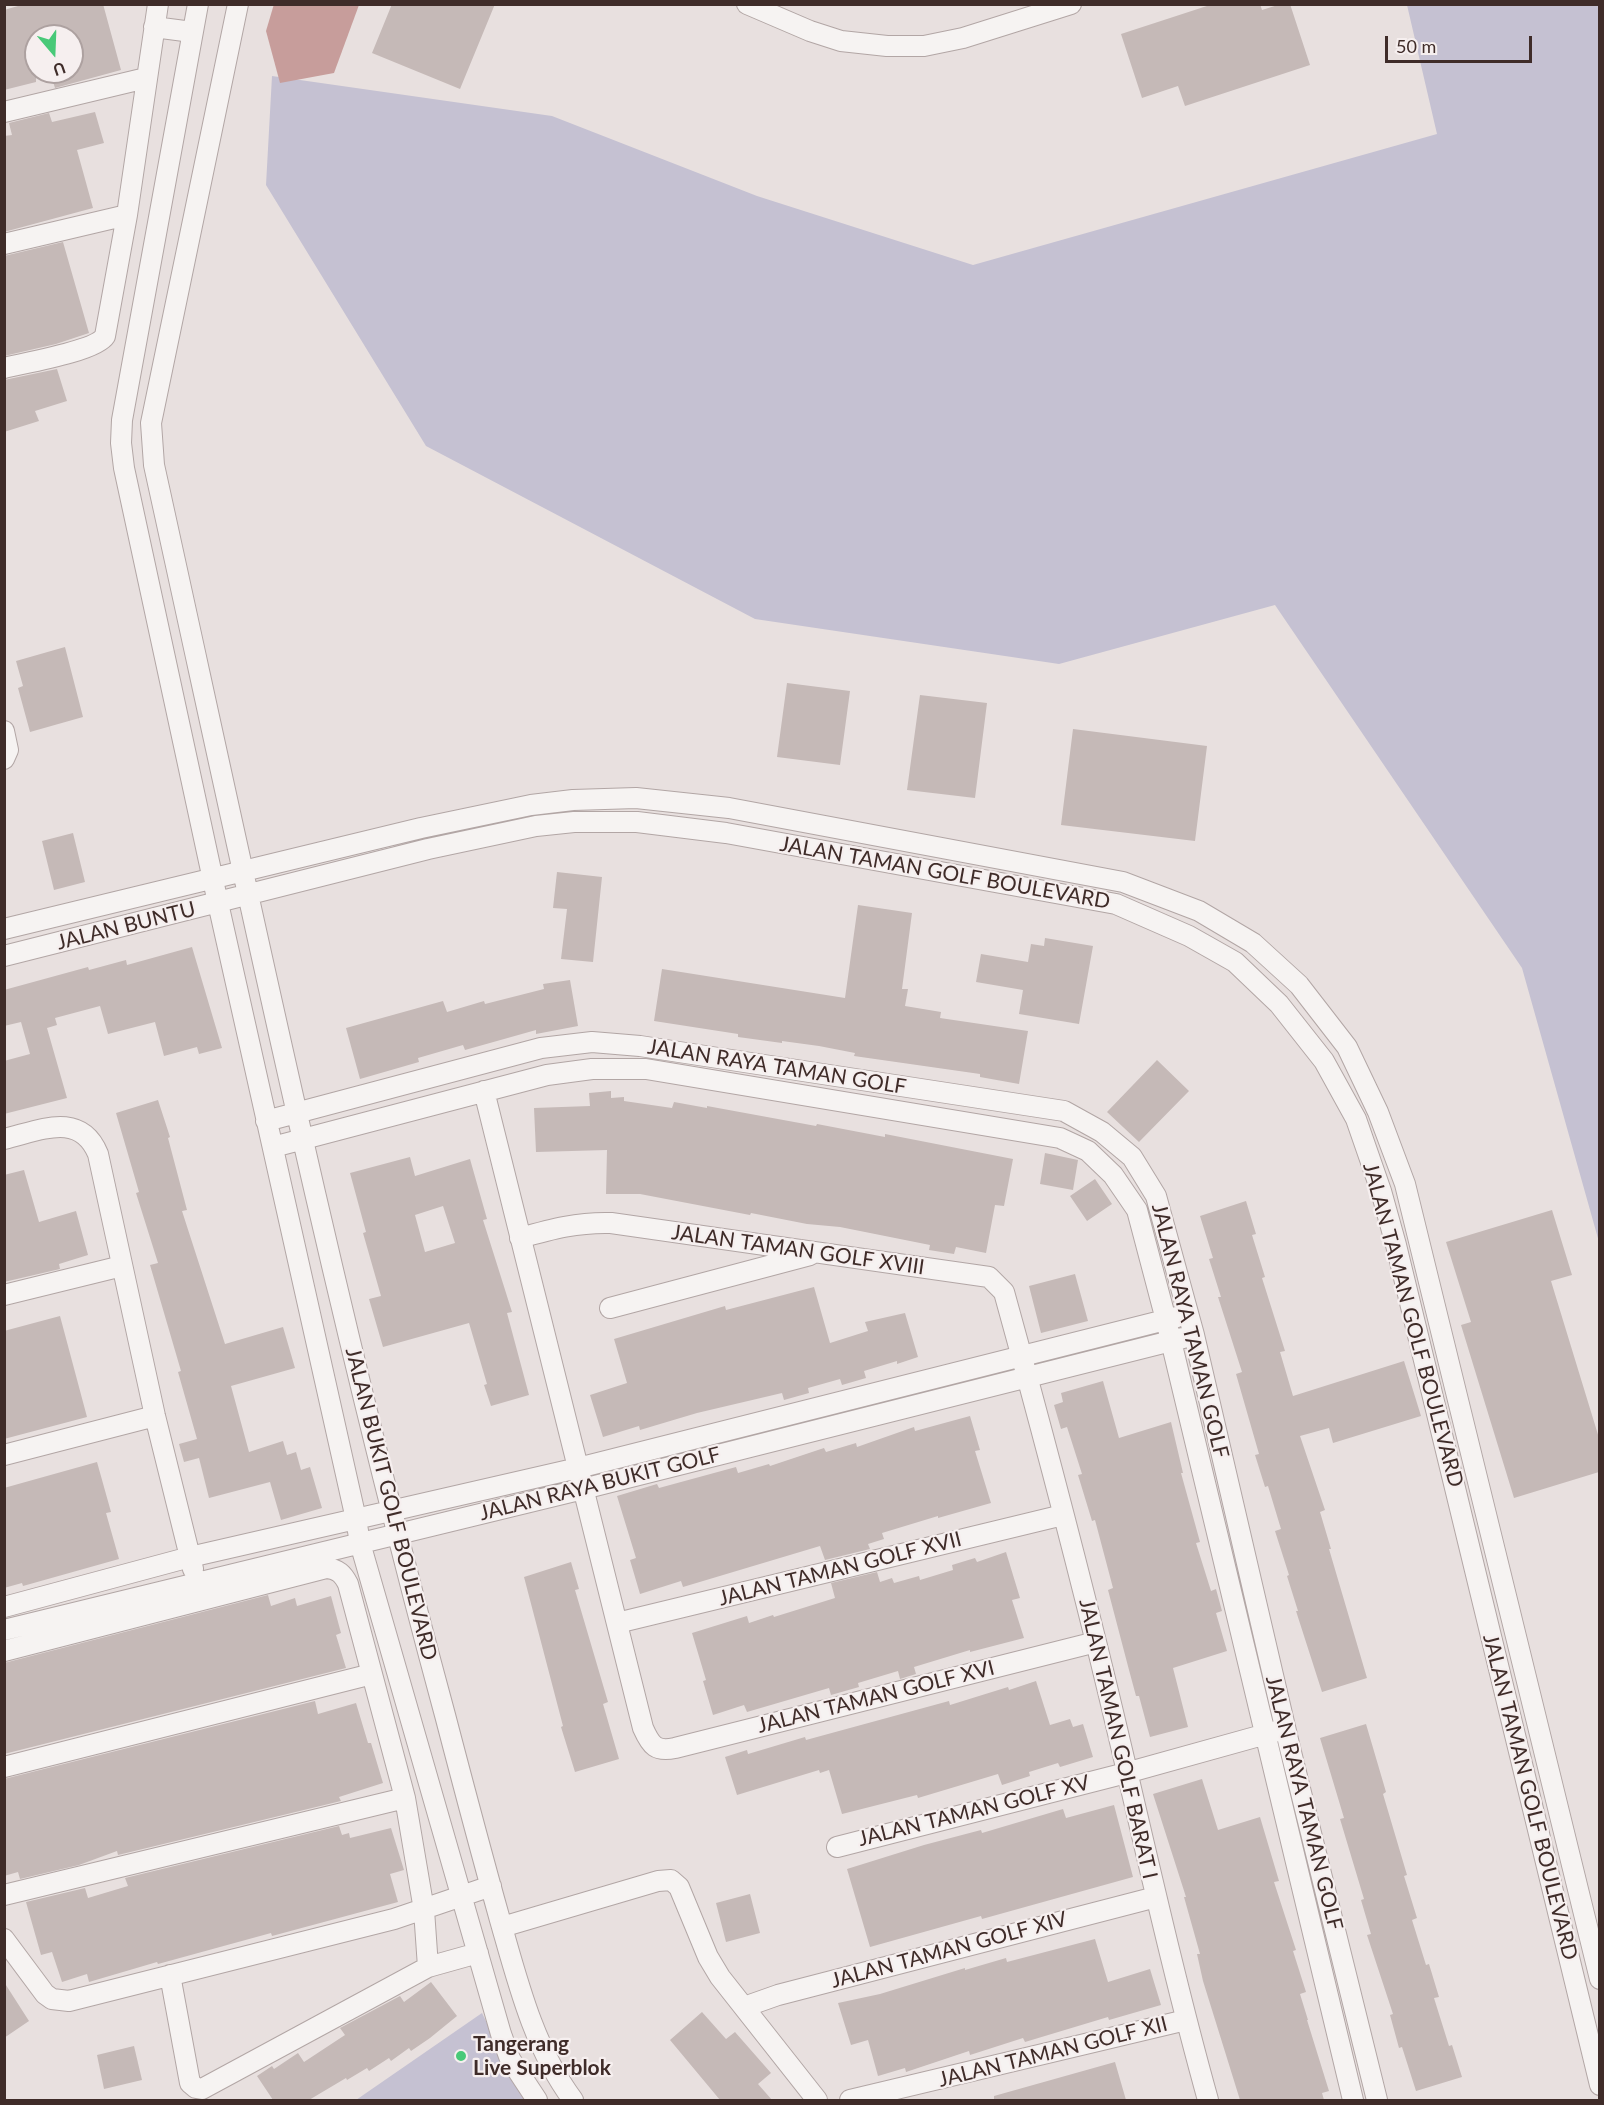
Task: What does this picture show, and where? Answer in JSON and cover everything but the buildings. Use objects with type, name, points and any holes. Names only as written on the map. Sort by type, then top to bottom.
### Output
[{"type":"street","points":[[4,368],[88,347],[102,341],[106,332],[127,215],[158,4]]},
{"type":"street","name":"JALAN BUKIT GOLF BOULEVARD","points":[[198,4],[122,420],[121,443],[124,468],[360,1543],[510,2059],[537,2100]]},
{"type":"street","name":"JALAN BUKIT GOLF BOULEVARD","points":[[238,4],[151,423],[154,465],[248,896],[303,1110],[303,1139],[396,1533],[502,1927],[534,2031],[561,2084],[573,2100]]},
{"type":"street","points":[[747,4],[810,31],[841,41],[887,46],[924,46],[963,39],[1071,4]]},
{"type":"street","points":[[154,27],[192,32]]},
{"type":"street","points":[[4,112],[146,78]]},
{"type":"street","points":[[162,203],[196,211]]},
{"type":"street","points":[[4,244],[127,215]]},
{"type":"street","name":"JALAN TAMAN GOLF BOULEVARD","points":[[243,872],[421,828],[531,805],[573,800],[636,798],[729,808],[1123,882],[1199,911],[1252,943],[1299,985],[1347,1047],[1378,1112],[1405,1184],[1599,1979]]},
{"type":"street","name":"JALAN TAMAN GOLF BOULEVARD","points":[[248,896],[428,849],[536,826],[574,822],[627,822],[726,833],[1116,904],[1189,936],[1235,962],[1279,1004],[1324,1061],[1356,1119],[1381,1191],[1599,2085]]},
{"type":"street","name":"JALAN BUNTU","points":[[4,929],[243,872]]},
{"type":"street","name":"JALAN BUNTU","points":[[4,956],[248,896]]},
{"type":"street","name":"JALAN RAYA TAMAN GOLF","points":[[266,1121],[541,1048],[592,1042],[640,1046],[1064,1111],[1102,1132],[1132,1157],[1156,1196],[1194,1335],[1285,1729],[1377,2100]]},
{"type":"street","points":[[465,1068],[478,1093],[520,1238],[617,1623]]},
{"type":"street","name":"JALAN RAYA TAMAN GOLF","points":[[273,1147],[547,1075],[581,1071],[646,1069],[1060,1138],[1088,1151],[1113,1175],[1137,1210],[1166,1320],[1353,2100]]},
{"type":"street","points":[[416,1081],[423,1107]]},
{"type":"street","points":[[4,1139],[62,1126],[73,1127],[93,1142],[98,1154],[155,1416],[196,1582]]},
{"type":"street","name":"JALAN TAMAN GOLF XVIII","points":[[520,1238],[572,1224],[611,1223],[989,1277],[1004,1292],[1027,1377]]},
{"type":"street","points":[[1396,1245],[1418,1239]]},
{"type":"street","points":[[609,1308],[818,1252]]},
{"type":"street","points":[[4,1296],[122,1266]]},
{"type":"street","name":"JALAN RAYA BUKIT GOLF","points":[[4,1607],[190,1557],[578,1468],[1188,1314]]},
{"type":"street","name":"JALAN RAYA BUKIT GOLF","points":[[4,1630],[583,1489],[1194,1335]]},
{"type":"street","name":"JALAN TAMAN GOLF BARAT I","points":[[1027,1377],[1096,1642],[1156,1897],[1208,2100]]},
{"type":"street","points":[[4,1455],[155,1416]]},
{"type":"street","name":"JALAN TAMAN GOLF XVII","points":[[617,1623],[1063,1515]]},
{"type":"street","points":[[4,1651],[326,1568],[334,1568],[341,1572],[348,1584],[405,1798],[424,1910],[428,1967]]},
{"type":"street","name":"JALAN TAMAN GOLF XVI","points":[[617,1623],[643,1728],[647,1738],[656,1748],[665,1750],[1096,1642]]},
{"type":"street","points":[[4,1767],[372,1674]]},
{"type":"street","name":"JALAN TAMAN GOLF XV","points":[[837,1846],[1126,1773],[1285,1729]]},
{"type":"street","points":[[4,1895],[405,1798]]},
{"type":"street","points":[[502,1927],[658,1881],[670,1880],[680,1887],[716,1971],[817,2100]]},
{"type":"street","points":[[4,1939],[45,1994],[60,2001],[69,2001],[394,1919],[491,1886]]},
{"type":"street","name":"JALAN TAMAN GOLF XIV","points":[[744,2007],[778,1995],[1156,1897]]},
{"type":"street","points":[[170,1975],[190,2083],[199,2089],[428,1967],[478,1953]]},
{"type":"street","name":"JALAN TAMAN GOLF XII","points":[[850,2100],[1186,2019]]},
{"type":"shaded area","points":[[274,4],[359,5],[334,73],[280,83],[266,31]]},
{"type":"shaded area","points":[[1407,5],[1599,5],[1599,1242],[1522,968],[1275,605],[1059,664],[755,619],[426,446],[266,185],[272,76],[552,116],[757,196],[973,265],[1437,134]]},
{"type":"shaded area","name":"Tangerang Live Superblok","points":[[482,2013],[524,2100],[356,2100]]},
{"type":"place","name":"Tangerang Live Superblok","points":[[461,2056]]}]
